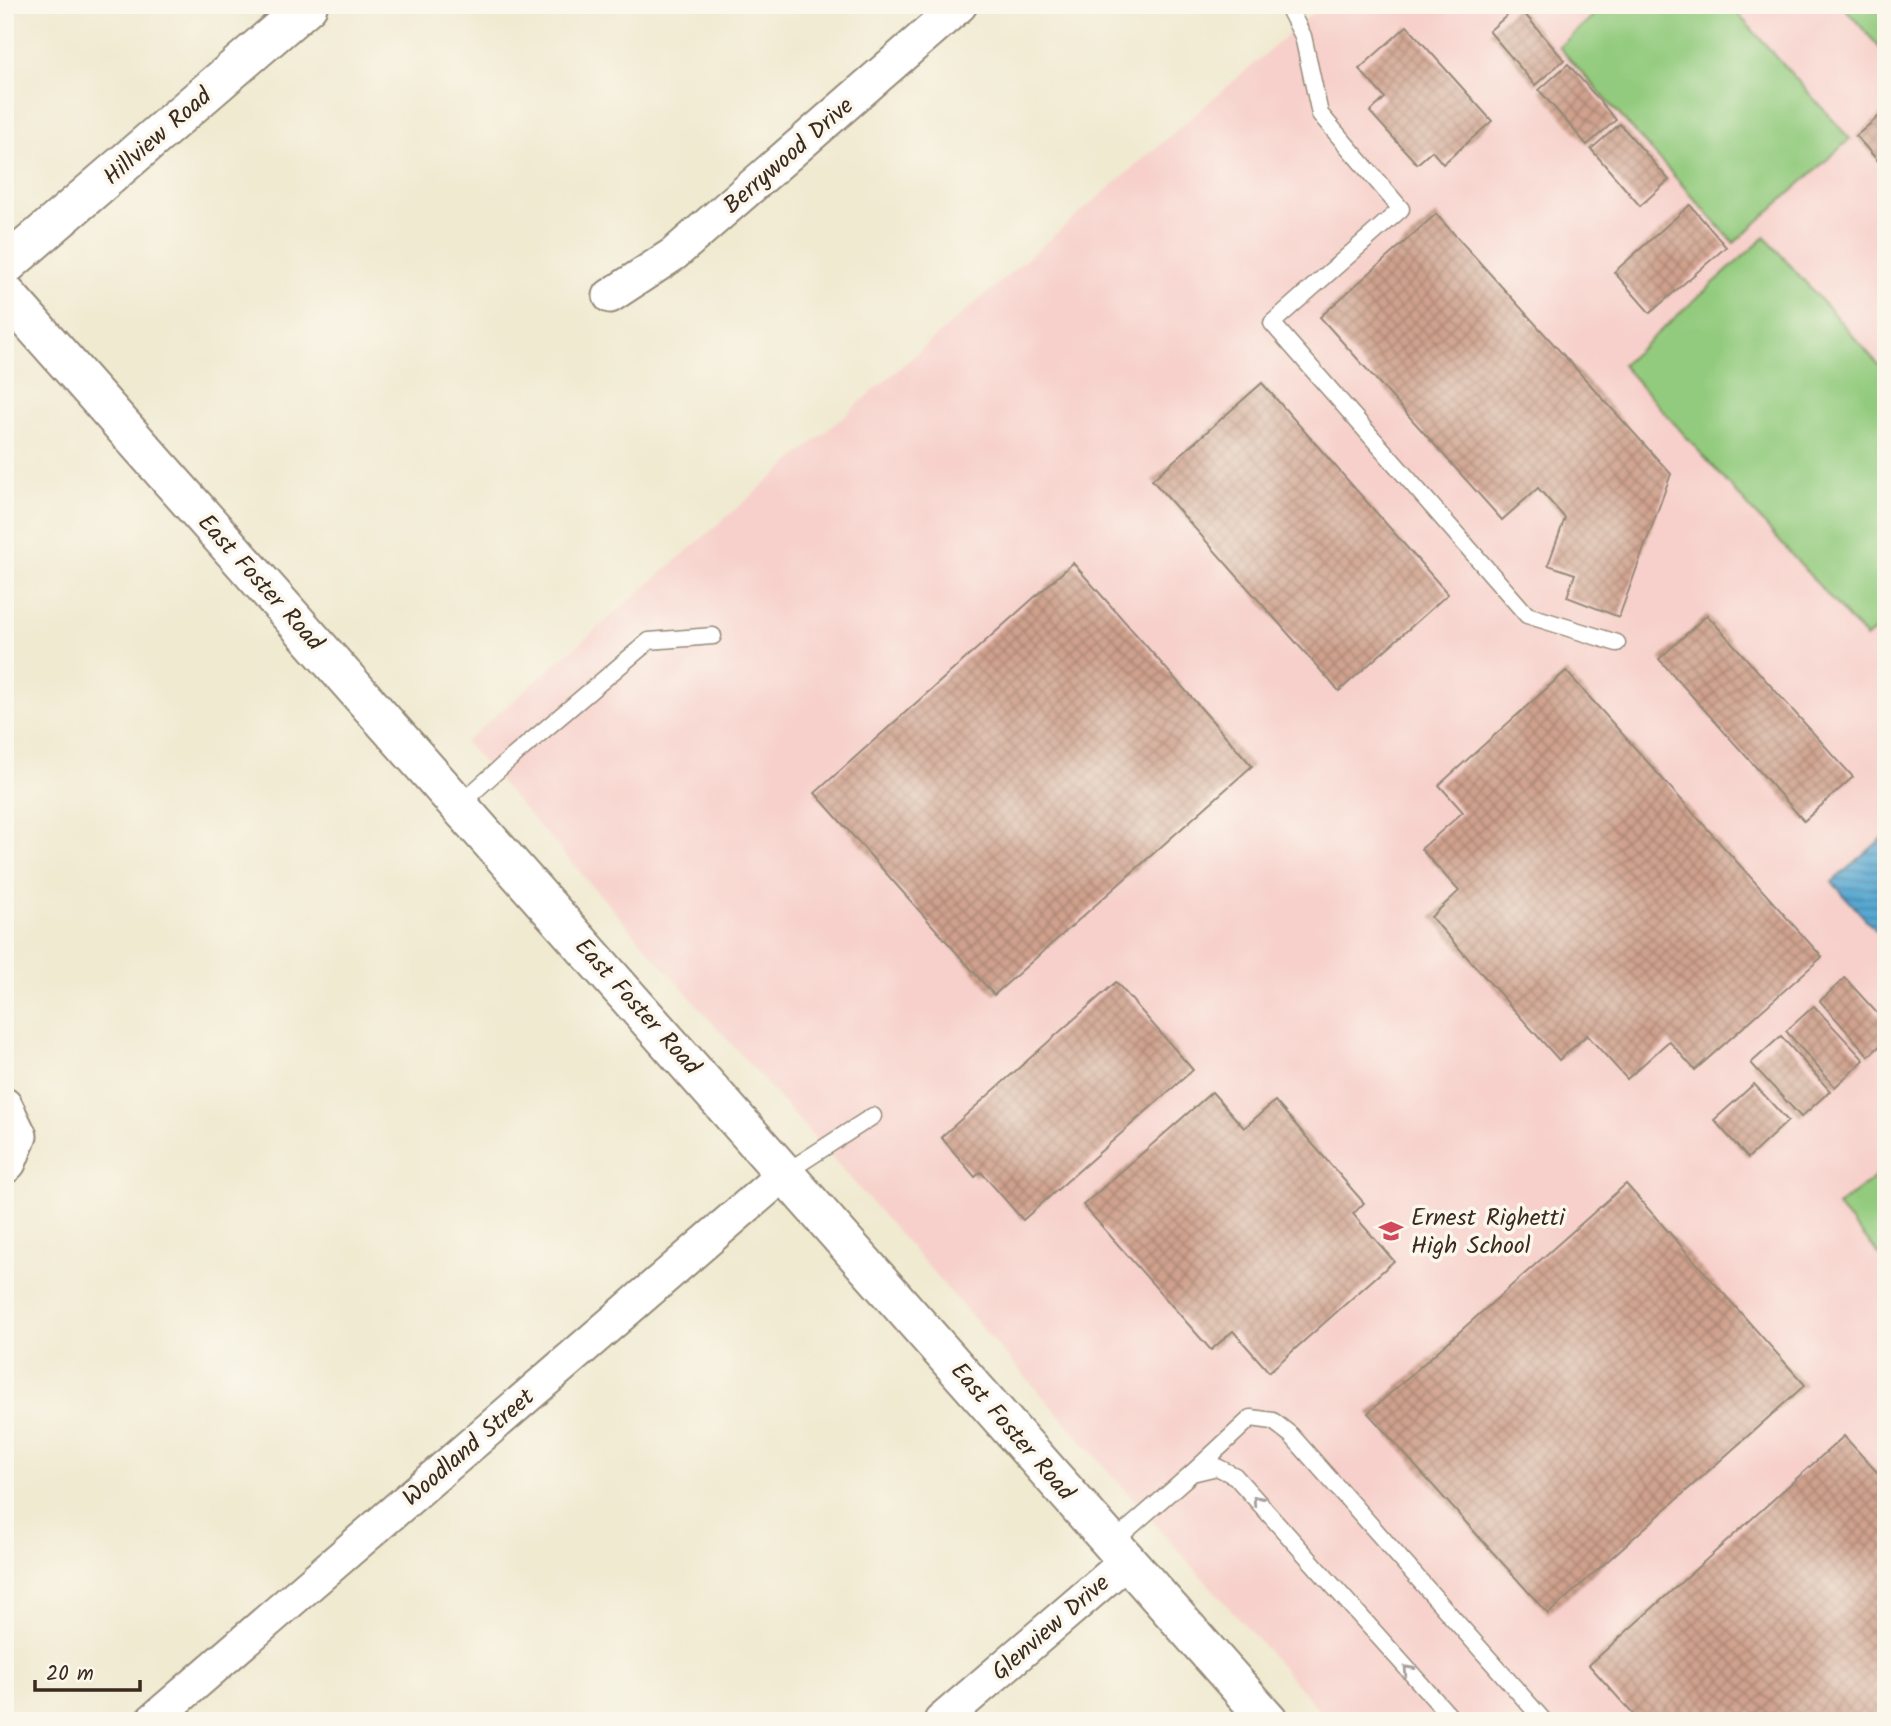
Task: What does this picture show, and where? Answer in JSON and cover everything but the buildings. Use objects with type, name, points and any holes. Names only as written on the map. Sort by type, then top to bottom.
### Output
[{"type":"street","name":"Hillview Road","points":[[5,266],[308,5]]},
{"type":"street","name":"Berrywood Drive","points":[[610,296],[674,254],[960,5]]},
{"type":"street","name":"East Foster Road","points":[[5,293],[1269,1721]]},
{"type":"street","points":[[5,1105],[20,1136],[5,1167]]},
{"type":"street","name":"Woodland Street","points":[[152,1721],[785,1172]]},
{"type":"street","name":"Glenview Drive","points":[[941,1721],[1120,1552]]},
{"type":"lane","points":[[1287,5],[1303,36],[1320,114],[1401,209],[1272,323],[1527,615],[1617,643]]},
{"type":"lane","points":[[459,805],[649,641],[713,636]]},
{"type":"lane","points":[[785,1172],[873,1116]]},
{"type":"lane","points":[[1120,1552],[1192,1473],[1251,1418],[1273,1421],[1291,1435],[1544,1721]]},
{"type":"lane","points":[[1192,1473],[1217,1467],[1235,1476],[1454,1721]]},
{"type":"shaded area","name":"Ernest Righetti High School","points":[[1322,5],[1886,5],[1886,1721],[1329,1721],[465,742]]},
{"type":"green space","points":[[1605,5],[1730,5],[1850,139],[1734,243],[1559,47]]},
{"type":"green space","points":[[1842,5],[1886,5],[1886,55]]},
{"type":"green space","points":[[1765,237],[1886,373],[1886,621],[1866,638],[1622,365]]},
{"type":"green space","points":[[1886,1169],[1886,1262],[1837,1206]]},
{"type":"water","points":[[1886,835],[1886,942],[1832,882]]},
{"type":"place","name":"Ernest Righetti High School","points":[[1391,1231]]}]
